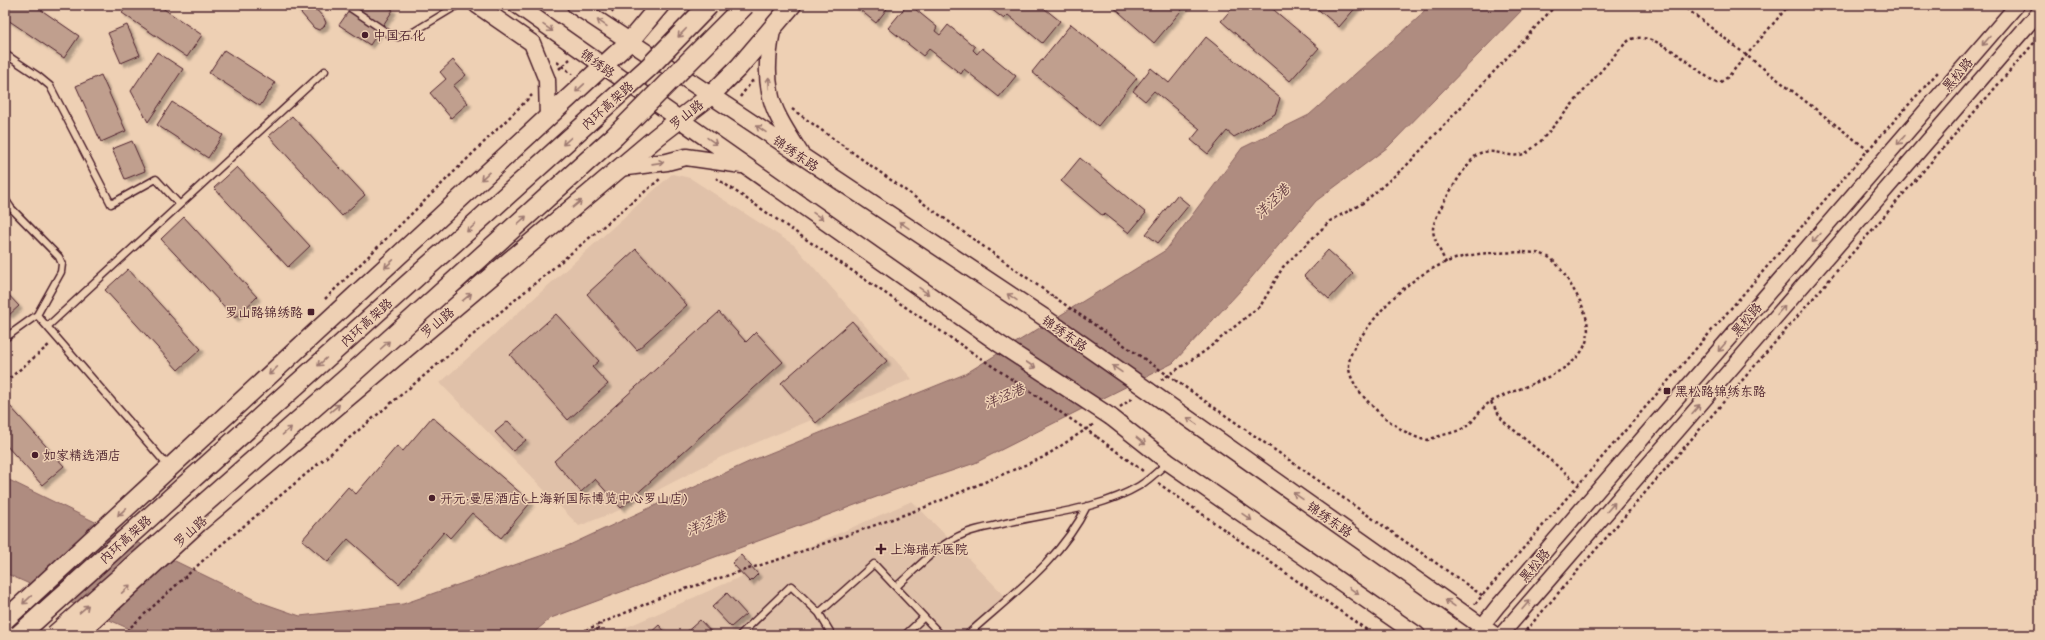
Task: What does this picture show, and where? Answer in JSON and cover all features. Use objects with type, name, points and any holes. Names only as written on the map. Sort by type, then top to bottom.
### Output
[{"type":"highway","name":"内环高架路","points":[[19,635],[643,73],[710,5]]},
{"type":"highway","name":"内环高架路","points":[[55,635],[355,372],[615,136],[745,5]]},
{"type":"main road","points":[[477,5],[532,43],[547,80],[548,118]]},
{"type":"main road","name":"锦绣路","points":[[517,5],[602,67],[679,120]]},
{"type":"main road","points":[[575,5],[629,42]]},
{"type":"main road","points":[[5,620],[629,42],[660,5]]},
{"type":"main road","name":"罗山路","points":[[77,635],[198,523],[619,168],[710,96],[772,31],[792,5]]},
{"type":"main road","points":[[772,31],[768,53],[770,93],[779,117],[801,156]]},
{"type":"main road","name":"锦绣东路","points":[[629,42],[1045,318],[1466,615],[1484,632]]},
{"type":"main road","points":[[679,120],[998,343],[1111,417],[1168,462],[1417,635]]},
{"type":"main road","points":[[619,168],[667,162],[686,157],[746,166]]},
{"type":"street","name":"黑松路","points":[[1484,632],[1497,607],[2017,5]]},
{"type":"street","points":[[1501,635],[2038,11]]},
{"type":"lane","points":[[346,5],[389,34],[398,37],[410,34],[458,5]]},
{"type":"lane","points":[[5,54],[50,86],[111,204],[156,179],[179,204]]},
{"type":"lane","points":[[48,326],[325,71]]},
{"type":"lane","points":[[5,199],[11,208],[59,257],[62,264],[61,272],[36,315],[5,338]]},
{"type":"lane","points":[[36,315],[48,326],[169,468]]},
{"type":"lane","points":[[896,587],[933,553],[948,542],[966,533],[1026,518],[1087,506],[1126,493],[1151,478],[1168,462]]},
{"type":"lane","points":[[967,635],[1054,556],[1071,536],[1087,506]]},
{"type":"lane","points":[[819,613],[874,564],[941,635]]},
{"type":"lane","points":[[740,635],[791,586],[819,613],[832,635]]},
{"type":"lane","points":[[905,635],[924,617]]},
{"type":"path","points":[[603,24],[618,5]]},
{"type":"path","points":[[1682,5],[1868,150]]},
{"type":"path","points":[[1446,263],[1433,230],[1435,217],[1467,166],[1478,154],[1492,150],[1512,156],[1525,154],[1540,142],[1618,51],[1632,39],[1647,38],[1658,42],[1710,80],[1719,83],[1728,77],[1789,5]]},
{"type":"path","points":[[1522,635],[2040,36]]},
{"type":"path","points":[[321,303],[547,80],[580,50]]},
{"type":"path","points":[[739,67],[770,93],[1054,297],[1175,380],[1497,607]]},
{"type":"path","points":[[1450,635],[1482,596],[1868,150],[1941,69]]},
{"type":"path","points":[[711,175],[1097,437],[1151,478],[1374,635]]},
{"type":"path","points":[[122,635],[209,555],[661,178]]},
{"type":"path","points":[[1524,252],[1544,255],[1558,265],[1582,304],[1588,329],[1583,353],[1566,368],[1555,374],[1491,402],[1482,408],[1466,427],[1427,440],[1403,432],[1380,414],[1358,390],[1348,367],[1354,346],[1376,317],[1402,289],[1424,273],[1446,263],[1471,255],[1524,252]]},
{"type":"path","points":[[5,382],[57,338]]},
{"type":"path","points":[[1491,402],[1503,421],[1593,496]]},
{"type":"path","points":[[1514,620],[1534,635]]},
{"type":"path","points":[[582,635],[586,630],[602,623],[593,635]]},
{"type":"shaded area","points":[[672,174],[690,178],[794,245],[912,379],[721,457],[620,510],[579,526],[440,383]]},
{"type":"shaded area","name":"上海瑞东医院","points":[[912,501],[1007,598],[970,635],[609,635]]},
{"type":"water","name":"洋泾港","points":[[1429,5],[1527,5],[1388,147],[1316,201],[1241,290],[1173,363],[975,463],[898,489],[551,618],[531,635],[143,635],[5,573],[5,478],[257,601],[300,616],[403,604],[563,548],[753,460],[965,374],[1166,250],[1242,148],[1309,115],[1418,18]]},
{"type":"building","points":[[5,5],[34,5],[79,36],[64,58],[5,18]]},
{"type":"building","points":[[127,5],[158,5],[202,35],[187,57],[122,13]]},
{"type":"building","points":[[294,5],[312,5],[324,18],[326,23],[323,28],[319,30],[314,28]]},
{"type":"building","name":"中国石化","points":[[353,5],[385,5],[393,10],[370,45],[339,25]]},
{"type":"building","points":[[854,5],[890,5],[876,23]]},
{"type":"building","points":[[907,5],[910,5],[937,27],[935,31],[940,35],[948,25],[975,47],[973,50],[977,54],[982,48],[1016,76],[999,97],[964,69],[961,74],[929,49],[923,56],[888,28]]},
{"type":"building","points":[[986,5],[1040,5],[1060,21],[1042,43],[1008,15],[1004,19]]},
{"type":"building","points":[[1111,5],[1186,5],[1154,43]]},
{"type":"building","points":[[1235,5],[1268,5],[1319,48],[1290,81],[1221,21]]},
{"type":"building","points":[[1313,5],[1358,5],[1339,27]]},
{"type":"building","points":[[1071,24],[1137,78],[1098,126],[1032,72]]},
{"type":"building","points":[[127,25],[140,55],[121,63],[108,33]]},
{"type":"building","points":[[1206,37],[1280,98],[1275,114],[1234,137],[1227,131],[1208,154],[1191,140],[1200,129],[1154,91],[1145,101],[1133,91],[1151,68],[1169,83]]},
{"type":"building","points":[[224,50],[275,83],[260,106],[209,73]]},
{"type":"building","points":[[157,52],[183,69],[148,122],[131,91]]},
{"type":"building","points":[[453,60],[466,75],[453,86],[468,103],[451,118],[430,93],[446,79],[440,72]]},
{"type":"building","points":[[101,75],[126,131],[101,142],[76,86]]},
{"type":"building","points":[[172,102],[223,135],[208,158],[157,125]]},
{"type":"building","points":[[292,116],[365,195],[342,216],[269,136]]},
{"type":"building","points":[[132,141],[145,171],[125,179],[112,149]]},
{"type":"building","points":[[1080,158],[1146,213],[1129,233],[1105,214],[1103,216],[1061,181]]},
{"type":"building","points":[[237,167],[310,246],[288,267],[214,188]]},
{"type":"building","points":[[1177,195],[1189,205],[1158,243],[1146,234]]},
{"type":"building","points":[[184,217],[257,297],[235,318],[161,239]]},
{"type":"building","points":[[636,249],[687,305],[637,350],[587,294]]},
{"type":"building","points":[[1328,250],[1353,273],[1329,299],[1304,276]]},
{"type":"building","points":[[128,269],[201,349],[178,370],[105,290]]},
{"type":"building","points":[[5,291],[19,306],[9,315],[6,312],[5,313]]},
{"type":"building","points":[[719,312],[746,342],[756,332],[783,362],[621,508],[595,479],[581,492],[554,461]]},
{"type":"building","points":[[556,314],[599,361],[592,367],[608,384],[568,420],[510,355]]},
{"type":"building","points":[[852,321],[887,361],[816,423],[781,383]]},
{"type":"building","name":"如家精选酒店","points":[[9,405],[64,466],[42,485],[5,444],[5,408]]},
{"type":"building","name":"开元·曼居酒店(上海新国际博览中心罗山店)","points":[[432,417],[531,502],[501,538],[472,513],[450,538],[444,532],[399,584],[348,539],[328,562],[302,540],[348,487],[356,494],[397,446],[403,451]]},
{"type":"building","points":[[508,421],[526,440],[513,451],[495,432]]},
{"type":"building","points":[[741,555],[758,574],[750,582],[732,563]]},
{"type":"building","points":[[727,593],[746,614],[731,627],[712,607]]},
{"type":"building","points":[[700,620],[714,635],[683,635]]},
{"type":"building","points":[[659,625],[668,635],[648,635]]},
{"type":"place","name":"中国石化","points":[[365,35]]},
{"type":"place","name":"罗山路锦绣路","points":[[311,312]]},
{"type":"place","name":"黑松路锦绣东路","points":[[1667,391]]},
{"type":"place","name":"如家精选酒店","points":[[35,455]]},
{"type":"place","name":"开元·曼居酒店(上海新国际博览中心罗山店)","points":[[432,498]]},
{"type":"place","name":"上海瑞东医院","points":[[881,549]]}]
